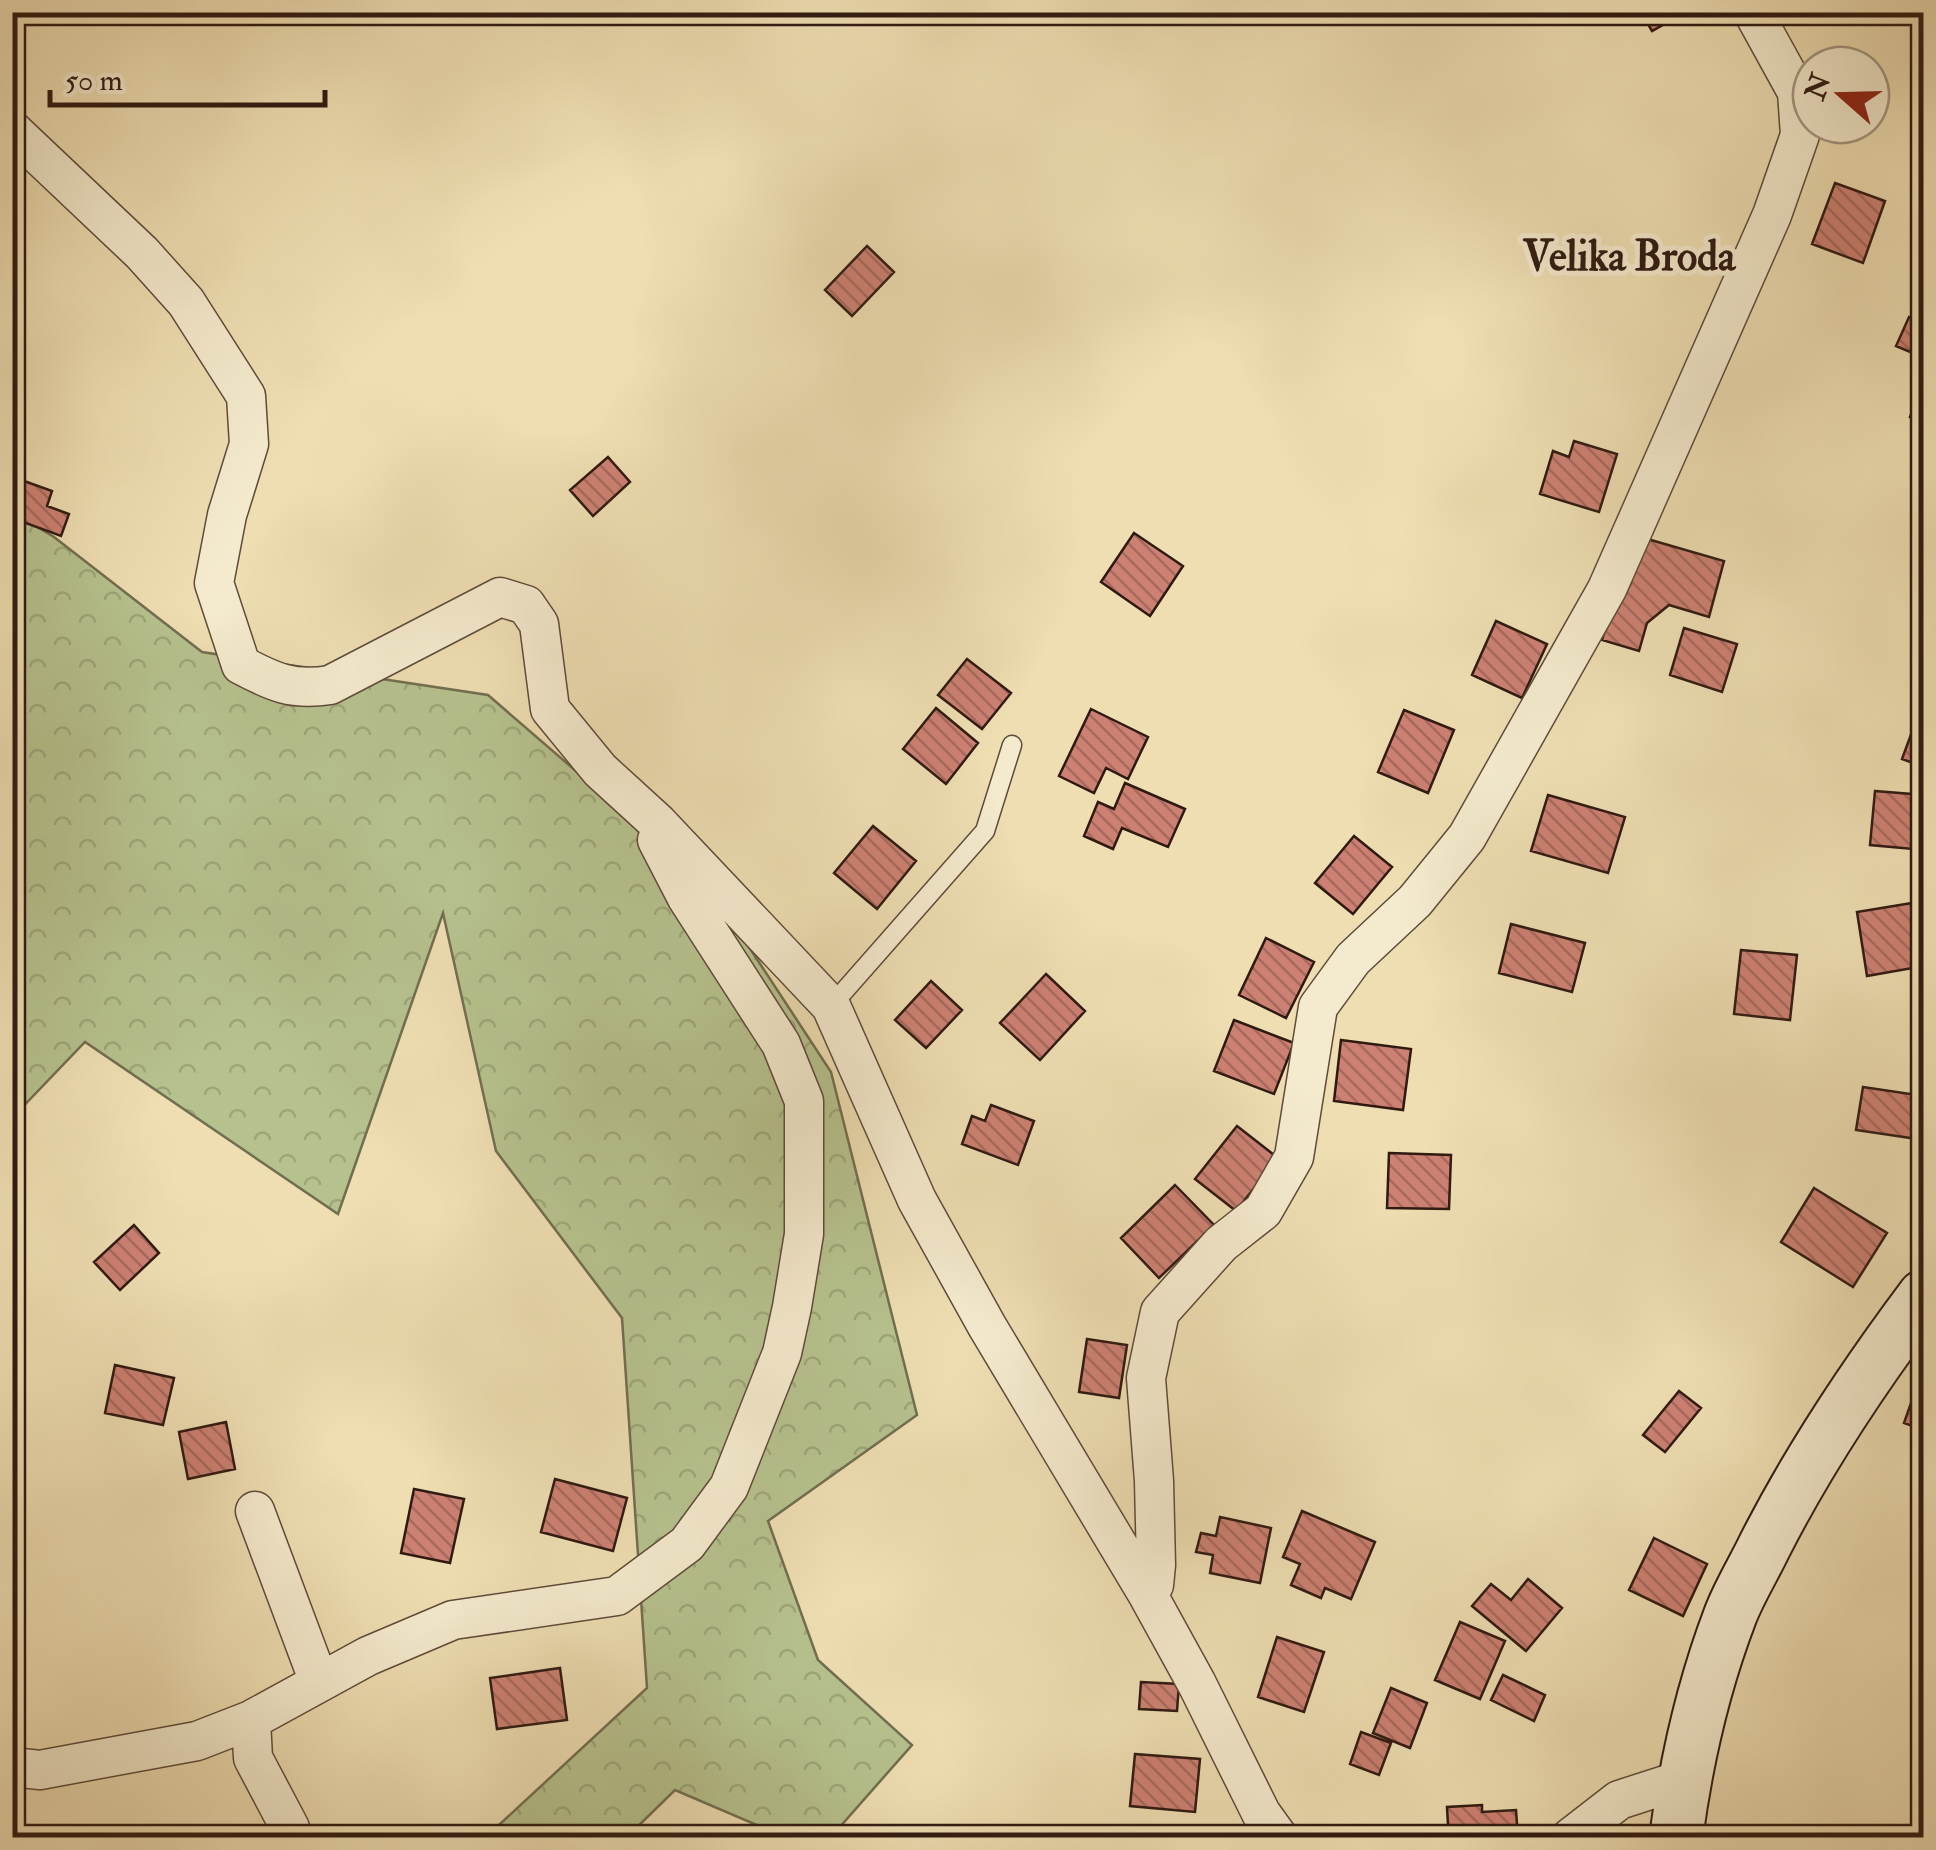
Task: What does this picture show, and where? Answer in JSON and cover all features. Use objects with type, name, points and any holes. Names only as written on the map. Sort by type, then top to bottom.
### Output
[{"type":"main road","points":[[1676,1838],[1684,1779],[1706,1686],[1732,1612],[1786,1504],[1837,1418],[1924,1296]]},
{"type":"street","points":[[1148,1595],[1154,1585],[1156,1565],[1146,1378],[1160,1312],[1221,1244],[1263,1212],[1294,1158],[1318,1007],[1353,959],[1415,901],[1467,838],[1615,572],[1772,215],[1800,134],[1797,92],[1753,12]]},
{"type":"street","points":[[12,130],[142,253],[186,302],[246,396],[249,444],[227,515],[214,583],[241,665],[278,685],[330,685],[500,597],[526,605],[539,624],[550,708],[600,770],[658,822],[831,1006],[917,1200],[987,1326],[1148,1595],[1261,1813],[1279,1838]]},
{"type":"street","points":[[12,1768],[40,1770],[197,1742],[251,1720],[368,1656],[453,1620],[616,1596],[687,1544],[729,1486],[776,1370],[792,1307],[804,1234],[804,1101],[781,1044],[687,898],[657,841],[658,822]]},
{"type":"street","points":[[255,1511],[319,1682]]},
{"type":"street","points":[[251,1720],[253,1758],[290,1828],[290,1838]]},
{"type":"street","points":[[1570,1838],[1619,1800],[1684,1779]]},
{"type":"lane","points":[[831,1006],[985,831],[1012,745]]},
{"type":"green space","points":[[12,512],[54,537],[202,652],[488,695],[709,886],[831,1072],[917,1415],[768,1521],[818,1660],[912,1745],[831,1837],[785,1837],[675,1790],[627,1837],[486,1837],[647,1688],[622,1318],[496,1151],[443,913],[338,1214],[85,1042],[13,1117]]},
{"type":"building","points":[[1641,12],[1686,12],[1652,31]]},
{"type":"building","points":[[1835,183],[1885,201],[1863,263],[1812,244]]},
{"type":"building","points":[[867,246],[894,272],[852,316],[825,290]]},
{"type":"building","points":[[1909,317],[1924,323],[1922,357],[1896,346]]},
{"type":"building","points":[[1924,382],[1924,422],[1910,417]]},
{"type":"building","points":[[1574,441],[1617,454],[1599,512],[1540,494],[1553,451],[1569,457]]},
{"type":"building","points":[[608,457],[630,482],[593,516],[570,490]]},
{"type":"building","points":[[13,477],[52,491],[47,506],[69,514],[61,536],[12,518]]},
{"type":"building","points":[[1134,533],[1183,566],[1150,616],[1101,582]]},
{"type":"building","points":[[1644,538],[1724,561],[1709,617],[1669,605],[1647,623],[1639,651],[1602,640],[1619,582],[1630,585]]},
{"type":"building","points":[[1496,621],[1547,644],[1522,698],[1472,675]]},
{"type":"building","points":[[1684,628],[1737,644],[1722,692],[1670,675]]},
{"type":"building","points":[[967,659],[1011,693],[982,729],[938,695]]},
{"type":"building","points":[[936,708],[978,743],[946,784],[903,749]]},
{"type":"building","points":[[1091,709],[1148,737],[1128,779],[1106,768],[1094,793],[1059,776]]},
{"type":"building","points":[[1404,710],[1454,730],[1428,793],[1378,772]]},
{"type":"building","points":[[1920,710],[1924,711],[1924,767],[1902,759]]},
{"type":"building","points":[[1125,783],[1185,809],[1168,847],[1122,828],[1113,849],[1084,836],[1098,802],[1114,809]]},
{"type":"building","points":[[1875,791],[1924,795],[1924,850],[1870,845]]},
{"type":"building","points":[[1548,795],[1625,817],[1608,873],[1531,851]]},
{"type":"building","points":[[873,826],[916,861],[877,909],[834,873]]},
{"type":"building","points":[[1354,836],[1392,867],[1353,914],[1315,883]]},
{"type":"building","points":[[1924,901],[1924,966],[1867,976],[1857,912]]},
{"type":"building","points":[[1511,924],[1585,943],[1572,992],[1499,973]]},
{"type":"building","points":[[1266,938],[1314,962],[1286,1018],[1239,995]]},
{"type":"building","points":[[1741,950],[1797,955],[1790,1020],[1734,1014]]},
{"type":"building","points":[[1046,974],[1085,1011],[1040,1060],[1000,1023]]},
{"type":"building","points":[[931,981],[962,1010],[926,1048],[895,1020]]},
{"type":"building","points":[[1234,1020],[1294,1043],[1274,1094],[1214,1071]]},
{"type":"building","points":[[1341,1040],[1411,1049],[1403,1110],[1334,1101]]},
{"type":"building","points":[[1863,1087],[1924,1096],[1924,1140],[1856,1130]]},
{"type":"building","points":[[991,1105],[1034,1121],[1018,1165],[962,1144],[972,1116],[985,1121]]},
{"type":"building","points":[[1237,1126],[1278,1158],[1236,1211],[1195,1179]]},
{"type":"building","points":[[1389,1153],[1451,1155],[1449,1209],[1387,1208]]},
{"type":"building","points":[[1175,1185],[1214,1225],[1159,1278],[1121,1238]]},
{"type":"building","points":[[1814,1188],[1887,1233],[1853,1287],[1781,1242]]},
{"type":"building","points":[[134,1225],[159,1253],[120,1290],[94,1262]]},
{"type":"building","points":[[1087,1339],[1127,1345],[1119,1398],[1079,1392]]},
{"type":"building","points":[[115,1365],[174,1378],[163,1425],[105,1413]]},
{"type":"building","points":[[1924,1366],[1924,1430],[1904,1423]]},
{"type":"building","points":[[1679,1391],[1701,1408],[1665,1452],[1643,1435]]},
{"type":"building","points":[[226,1422],[235,1469],[188,1479],[179,1432]]},
{"type":"building","points":[[555,1479],[627,1498],[613,1551],[541,1532]]},
{"type":"building","points":[[414,1489],[464,1499],[450,1563],[401,1553]]},
{"type":"building","points":[[1302,1511],[1375,1542],[1351,1599],[1325,1588],[1321,1598],[1291,1585],[1300,1564],[1283,1557]]},
{"type":"building","points":[[1220,1517],[1271,1528],[1260,1583],[1210,1573],[1213,1555],[1196,1552],[1201,1533],[1216,1536]]},
{"type":"building","points":[[1654,1538],[1707,1564],[1683,1616],[1629,1590]]},
{"type":"building","points":[[1528,1579],[1562,1608],[1526,1651],[1472,1606],[1491,1584],[1511,1600]]},
{"type":"building","points":[[1460,1622],[1505,1641],[1480,1699],[1435,1680]]},
{"type":"building","points":[[1277,1637],[1324,1652],[1304,1712],[1258,1697]]},
{"type":"building","points":[[560,1668],[567,1720],[497,1729],[490,1678]]},
{"type":"building","points":[[1503,1675],[1545,1695],[1534,1721],[1491,1700]]},
{"type":"building","points":[[1141,1682],[1179,1684],[1177,1711],[1139,1709]]},
{"type":"building","points":[[1391,1688],[1427,1703],[1410,1748],[1373,1733]]},
{"type":"building","points":[[1361,1732],[1391,1743],[1379,1775],[1350,1764]]},
{"type":"building","points":[[1135,1754],[1200,1759],[1195,1812],[1130,1806]]},
{"type":"building","points":[[1482,1805],[1482,1812],[1516,1810],[1518,1838],[1416,1838],[1415,1827],[1448,1825],[1447,1807]]},
{"type":"district","name":"Velika Broda","points":[[1629,257]]}]
